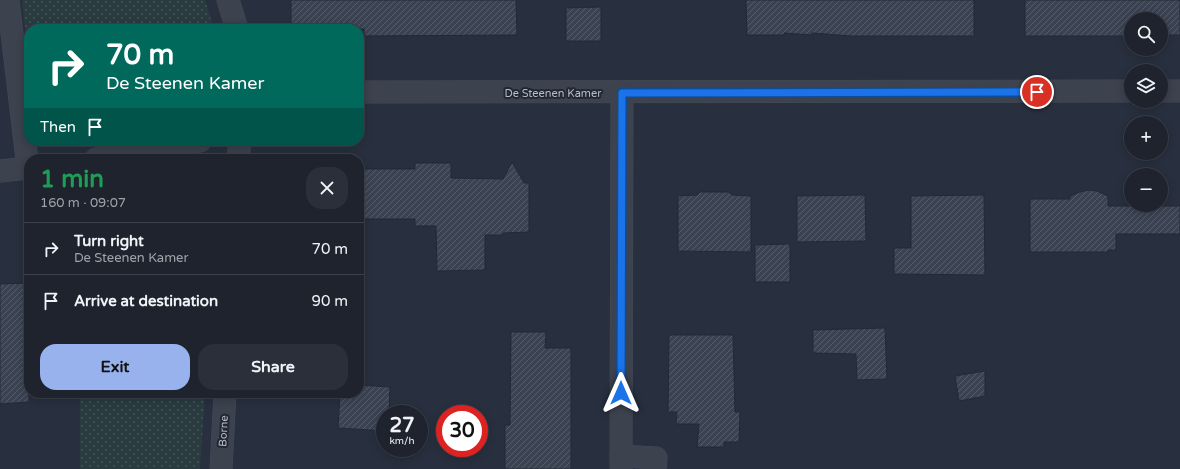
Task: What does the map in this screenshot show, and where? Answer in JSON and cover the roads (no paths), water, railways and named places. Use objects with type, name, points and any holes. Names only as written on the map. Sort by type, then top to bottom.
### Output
[{"type":"street","points":[[8,0],[24,134]]},
{"type":"street","points":[[228,0],[235,24]]},
{"type":"street","name":"De Steenen Kamer","points":[[364,92],[622,93],[1124,91]]},
{"type":"street","points":[[1168,91],[1180,91]]},
{"type":"street","points":[[622,93],[621,463],[656,458],[655,469]]},
{"type":"street","points":[[125,154],[171,146]]},
{"type":"street","points":[[0,171],[24,168]]},
{"type":"street","name":"Borne","points":[[221,469],[225,398]]}]
